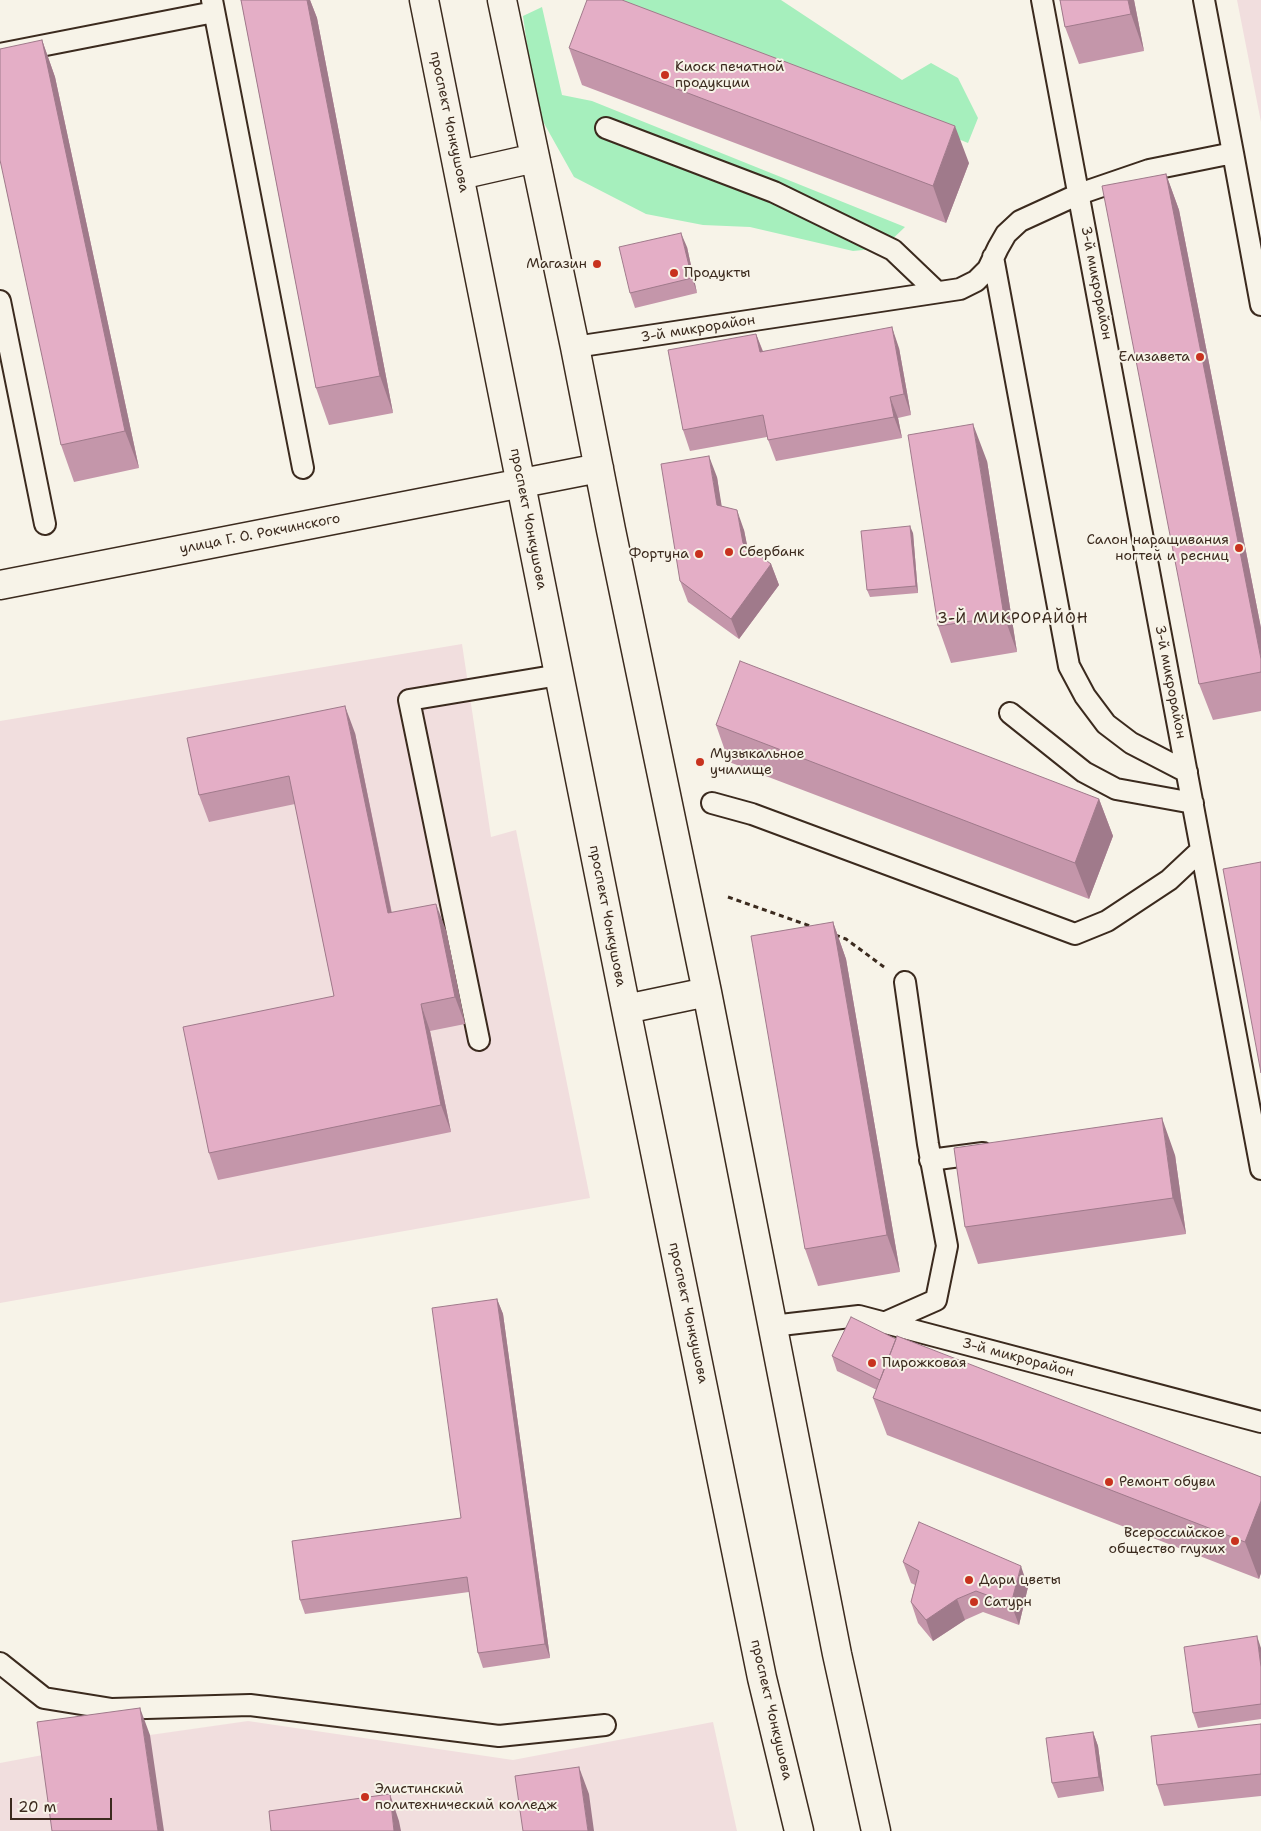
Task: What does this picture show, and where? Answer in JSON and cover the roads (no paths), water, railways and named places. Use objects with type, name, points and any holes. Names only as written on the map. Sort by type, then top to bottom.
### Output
[{"type":"main road","name":"проспект Чонкушова","points":[[424,0],[762,1678],[799,1831]]},
{"type":"main road","points":[[502,0],[707,992],[837,1654],[876,1831]]},
{"type":"main road","points":[[460,175],[535,158]]},
{"type":"main road","name":"улица Г. О. Рокчинского","points":[[0,586],[600,468]]},
{"type":"main road","points":[[626,1009],[707,992]]},
{"type":"lane","name":"3-й микрорайон","points":[[1042,0],[1261,1169]]},
{"type":"lane","points":[[1204,0],[1261,305]]},
{"type":"lane","points":[[0,54],[213,6],[303,468]]},
{"type":"lane","points":[[606,128],[774,192],[893,250],[937,292]]},
{"type":"lane","name":"3-й микрорайон","points":[[575,347],[960,288],[976,281],[988,269],[1006,234],[1020,221],[1079,194],[1149,170],[1234,153]]},
{"type":"lane","points":[[993,257],[1069,666],[1085,696],[1106,724],[1130,743],[1187,772]]},
{"type":"lane","points":[[0,301],[45,524]]},
{"type":"lane","points":[[479,1040],[409,700],[559,675]]},
{"type":"lane","points":[[1010,713],[1084,772],[1116,788],[1193,803]]},
{"type":"lane","points":[[712,803],[752,814],[1075,934],[1107,921],[1169,880],[1201,850]]},
{"type":"lane","points":[[884,1323],[936,1300],[947,1246],[930,1160],[906,982]]},
{"type":"lane","points":[[930,1160],[998,1150]]},
{"type":"lane","name":"3-й микрорайон","points":[[772,1326],[859,1316],[1261,1422]]},
{"type":"lane","points":[[0,1663],[44,1698],[112,1709],[250,1705],[499,1736],[605,1725]]},
{"type":"place","name":"Киоск печатной продукции","points":[[665,75]]},
{"type":"place","name":"Магазин","points":[[597,264]]},
{"type":"place","name":"Продукты","points":[[674,273]]},
{"type":"place","name":"Елизавета","points":[[1200,357]]},
{"type":"place","name":"Салон наращивания ногтей и ресниц","points":[[1239,548]]},
{"type":"place","name":"Сбербанк","points":[[729,552]]},
{"type":"place","name":"Фортуна","points":[[699,554]]},
{"type":"place","name":"Музыкальное училище","points":[[700,762]]},
{"type":"place","name":"Пирожковая","points":[[872,1363]]},
{"type":"place","name":"Ремонт обуви","points":[[1109,1482]]},
{"type":"place","name":"Всероссийское общество глухих","points":[[1235,1541]]},
{"type":"place","name":"Дари цветы","points":[[969,1580]]},
{"type":"place","name":"Сатурн","points":[[974,1602]]},
{"type":"place","name":"Элистинский политехнический колледж","points":[[365,1797]]},
{"type":"district","name":"3-Й МИКРОРАЙОН","points":[[1013,619]]}]
